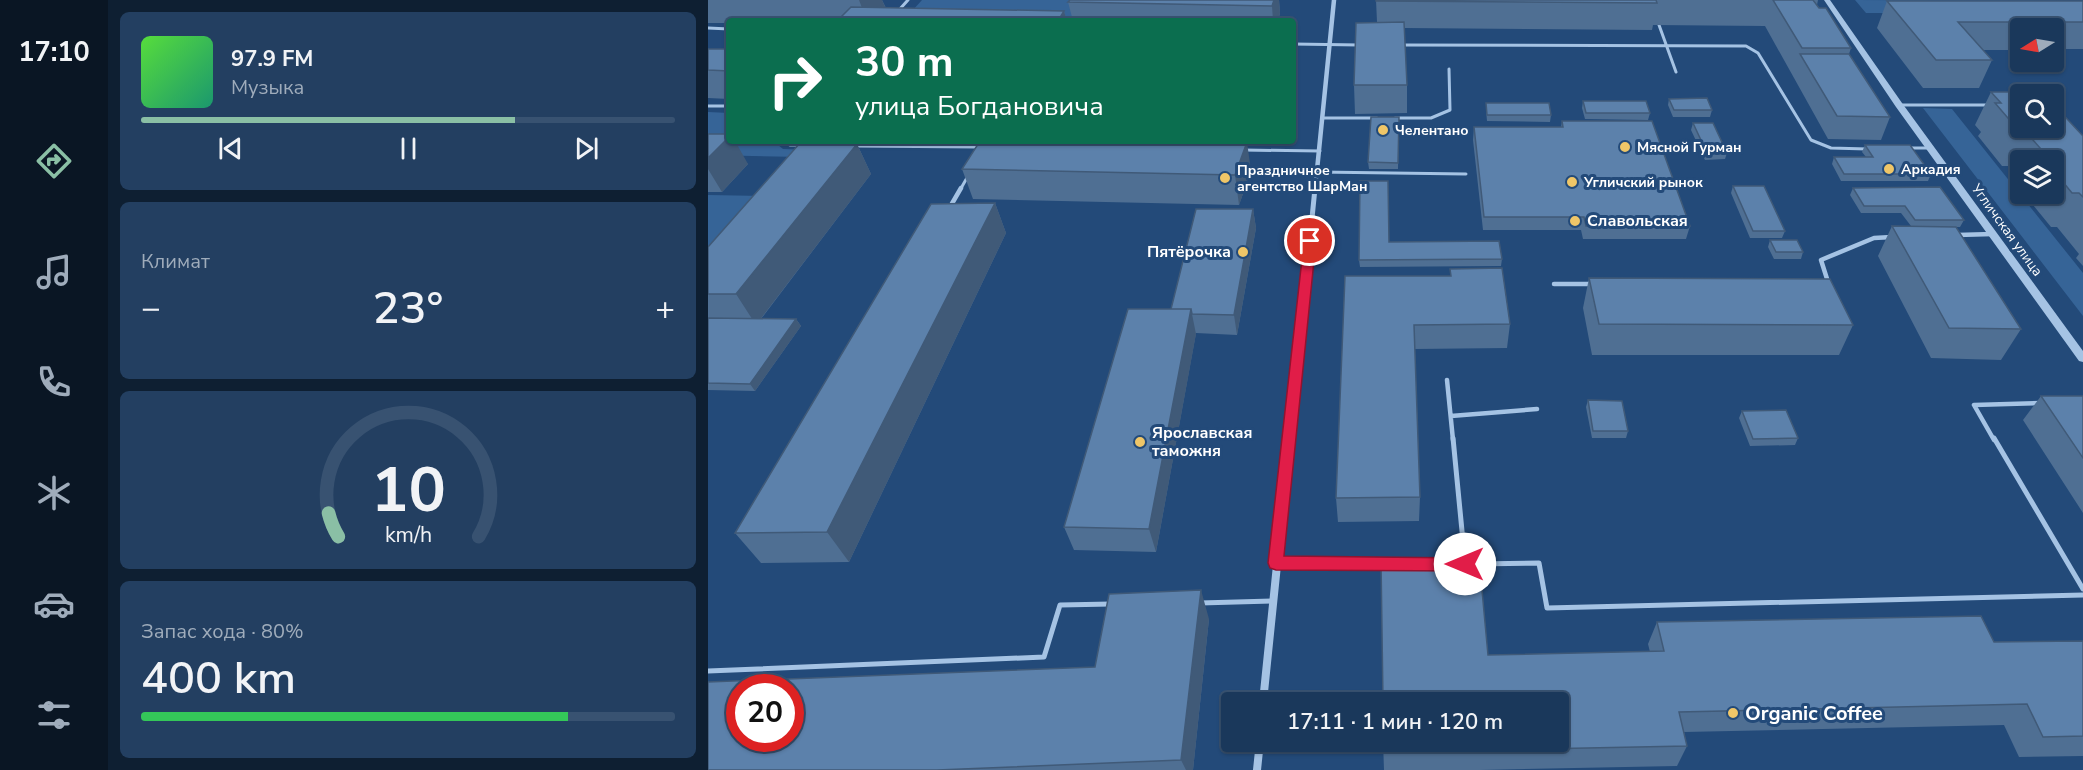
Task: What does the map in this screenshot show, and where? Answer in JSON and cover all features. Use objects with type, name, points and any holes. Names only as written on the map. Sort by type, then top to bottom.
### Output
[{"type":"street","points":[[1264,692],[1334,0]]},
{"type":"street","name":"Угличская улица","points":[[1827,0],[1899,105],[2083,358]]},
{"type":"street","points":[[1257,770],[1259,752]]},
{"type":"lane","points":[[895,14],[908,0]]},
{"type":"lane","points":[[1659,25],[1676,72]]},
{"type":"lane","points":[[708,28],[726,29]]},
{"type":"lane","points":[[1296,44],[1363,45]]},
{"type":"lane","points":[[1398,45],[1740,45],[1758,53],[1810,140],[1836,149],[1868,149]]},
{"type":"lane","points":[[1394,118],[1427,118],[1443,115],[1450,110],[1449,69]]},
{"type":"lane","points":[[1899,105],[1996,105]]},
{"type":"lane","points":[[708,106],[726,106]]},
{"type":"lane","points":[[1323,118],[1382,118]]},
{"type":"lane","points":[[791,144],[813,145]]},
{"type":"lane","points":[[847,146],[985,147],[979,158]]},
{"type":"lane","points":[[1900,148],[1931,148]]},
{"type":"lane","points":[[1240,150],[1320,151]]},
{"type":"lane","points":[[949,208],[973,168]]},
{"type":"lane","points":[[1318,172],[1466,174]]},
{"type":"lane","points":[[1950,236],[1993,234]]},
{"type":"lane","points":[[1816,282],[1828,282],[1821,260],[1875,238],[1896,237]]},
{"type":"lane","points":[[1554,284],[1600,284]]},
{"type":"lane","points":[[1447,380],[1465,564]]},
{"type":"lane","points":[[2050,403],[1974,405],[2083,589]]},
{"type":"lane","points":[[1451,416],[1537,409]]},
{"type":"lane","points":[[1276,563],[1395,564]]},
{"type":"lane","points":[[1453,564],[1539,563],[1547,608],[2083,595]]},
{"type":"lane","points":[[1186,603],[1272,601]]},
{"type":"lane","points":[[708,671],[1044,657],[1060,606],[1117,604]]},
{"type":"shaded area","points":[[922,0],[1088,0],[1075,18],[906,18]]},
{"type":"shaded area","points":[[1855,0],[2069,1],[2083,13],[1866,13]]},
{"type":"shaded area","points":[[1923,108],[1952,109],[2010,182],[2010,204],[2028,204],[2083,273],[2083,316]]},
{"type":"shaded area","points":[[708,112],[726,113],[726,144],[779,144],[783,149],[810,150],[802,157],[708,155]]},
{"type":"shaded area","points":[[708,195],[764,196],[708,260]]},
{"type":"building","points":[[1070,0],[1274,0],[1272,6],[1068,2]]},
{"type":"building","points":[[1656,0],[1657,3],[1376,1]]},
{"type":"building","points":[[1773,0],[1813,0],[1819,8],[1826,8],[1851,48],[1802,48]]},
{"type":"building","points":[[1887,1],[2083,1],[2083,22],[2064,22],[2064,18],[2010,18],[2010,22],[1958,22],[1992,60],[1936,60]]},
{"type":"building","points":[[851,7],[1064,11],[1060,18],[840,18]]},
{"type":"building","points":[[1404,22],[1407,85],[1354,85],[1356,23]]},
{"type":"building","points":[[708,49],[726,49],[726,71],[708,70]]},
{"type":"building","points":[[1800,54],[1849,54],[1890,117],[1837,116]]},
{"type":"building","points":[[1991,92],[2010,92],[2010,120],[1995,103],[2001,103]]},
{"type":"building","points":[[1707,98],[1712,110],[1674,110],[1669,99]]},
{"type":"building","points":[[1583,101],[1646,101],[1650,113],[1586,113]]},
{"type":"building","points":[[1486,103],[1549,103],[1551,115],[1487,115]]},
{"type":"building","points":[[2064,116],[2083,136],[2083,197],[2079,193],[2072,193],[2064,183],[2064,150],[2042,150],[2031,138],[2064,138]]},
{"type":"building","points":[[1371,117],[1399,117],[1398,163],[1368,162]]},
{"type":"building","name":"Угличский рынок","points":[[1562,121],[1652,121],[1690,226],[1586,226],[1584,217],[1484,217],[1474,127],[1563,127]]},
{"type":"building","points":[[1693,123],[1713,123],[1727,153],[1707,153]]},
{"type":"building","points":[[708,134],[726,134],[726,140],[708,158]]},
{"type":"building","points":[[799,144],[857,144],[736,294],[708,294],[708,247]]},
{"type":"building","points":[[978,144],[1246,144],[1235,175],[962,169]]},
{"type":"building","points":[[1865,145],[1910,145],[1931,174],[1844,174],[1834,157],[1873,157]]},
{"type":"building","points":[[1360,181],[1388,181],[1389,242],[1499,241],[1502,259],[1359,260]]},
{"type":"building","points":[[1733,186],[1764,186],[1785,231],[1753,231]]},
{"type":"building","points":[[1940,187],[1964,220],[1915,220],[1905,206],[1864,206],[1853,188]]},
{"type":"building","points":[[995,203],[827,532],[735,533],[931,204]]},
{"type":"building","points":[[1196,209],[1253,209],[1234,315],[1192,314],[1191,309],[1171,309]]},
{"type":"building","points":[[1892,226],[1956,227],[2021,329],[1949,328]]},
{"type":"building","points":[[1770,240],[1797,240],[1803,252],[1776,252]]},
{"type":"building","points":[[1502,268],[1510,324],[1414,325],[1420,497],[1336,498],[1345,276],[1451,276],[1450,269]]},
{"type":"building","points":[[1589,278],[1830,279],[1853,325],[1599,324]]},
{"type":"building","name":"Ярославская таможня","points":[[1128,309],[1191,309],[1149,529],[1064,527]]},
{"type":"building","points":[[708,318],[796,319],[750,384],[708,383]]},
{"type":"building","points":[[2041,396],[2083,396],[2083,458]]},
{"type":"building","points":[[1588,400],[1622,401],[1628,431],[1593,431]]},
{"type":"building","points":[[1786,410],[1798,438],[1753,439],[1742,411]]},
{"type":"building","points":[[1479,558],[1488,655],[1664,651],[1657,622],[1981,616],[1994,642],[2083,641],[2083,736],[2043,737],[2027,704],[1679,712],[1687,746],[1569,748],[1569,692],[1383,692],[1381,560]]},
{"type":"building","points":[[1201,590],[1181,760],[937,770],[708,770],[708,682],[726,681],[726,752],[804,752],[804,678],[1095,667],[1109,594]]},
{"type":"place","name":"Челентано","points":[[1383,130]]},
{"type":"place","name":"Мясной Гурман","points":[[1625,147]]},
{"type":"place","name":"Аркадия","points":[[1889,169]]},
{"type":"place","name":"Праздничное агентство ШарМан","points":[[1225,178]]},
{"type":"place","name":"Угличский рынок","points":[[1572,182]]},
{"type":"place","name":"Славольская","points":[[1575,221]]},
{"type":"place","name":"Пятёрочка","points":[[1243,252]]},
{"type":"place","name":"Ярославская таможня","points":[[1140,442]]},
{"type":"place","name":"Organic Coffee","points":[[1733,713]]},
{"type":"route","points":[[1310,241],[1276,563],[1465,564]]}]
